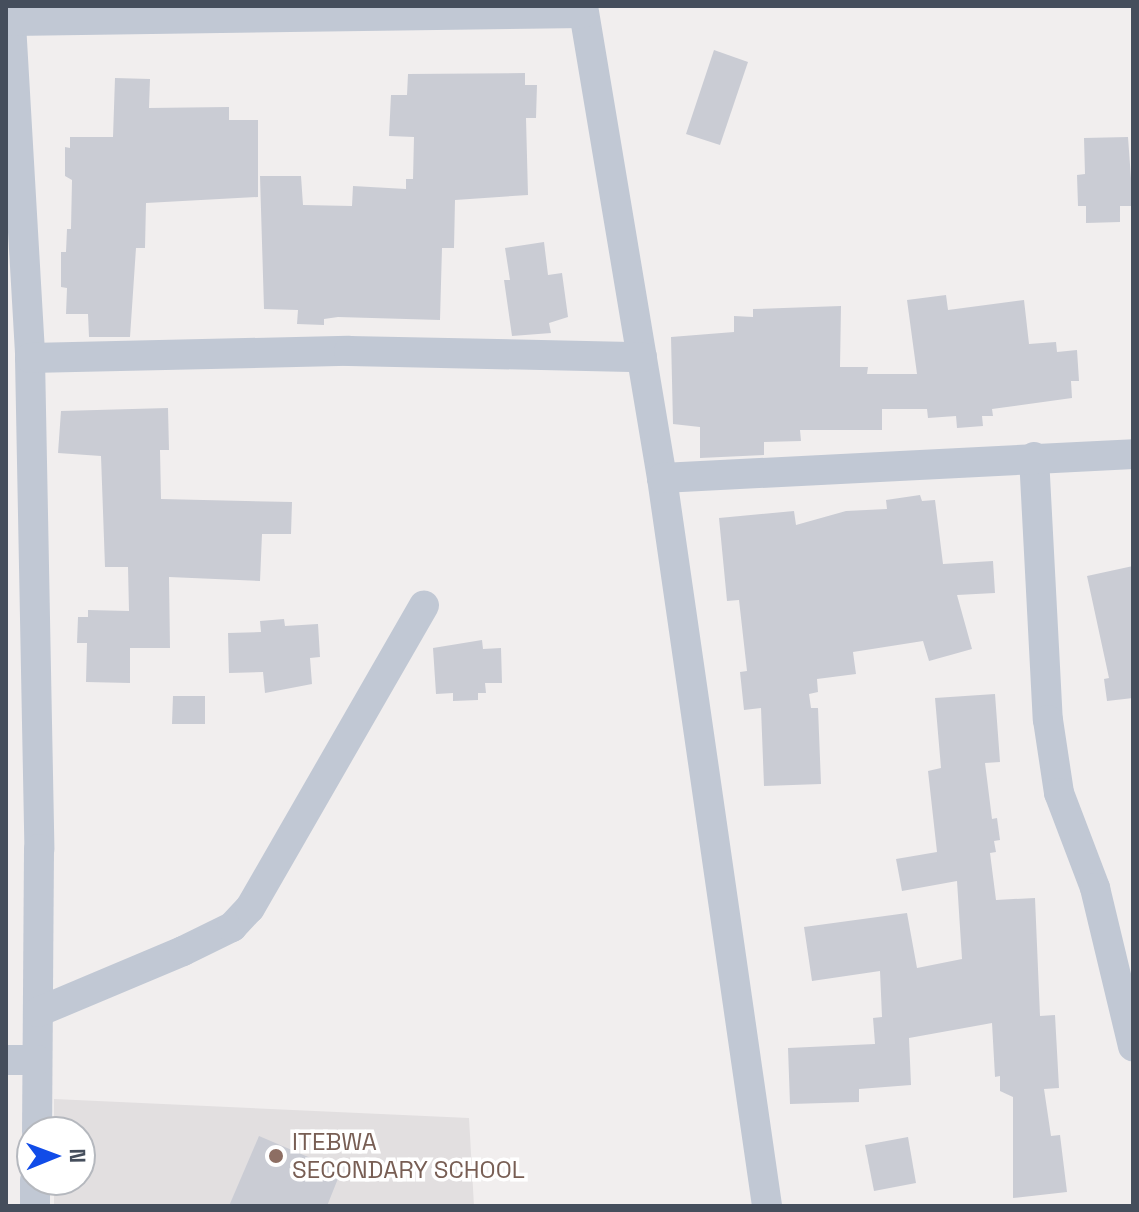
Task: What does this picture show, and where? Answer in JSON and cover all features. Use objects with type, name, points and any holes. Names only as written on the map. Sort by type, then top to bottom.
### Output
[{"type":"street","points":[[37,1116],[30,358],[15,314],[11,13],[583,10],[662,478],[767,1206]]},
{"type":"street","points":[[30,358],[349,351],[642,357]]},
{"type":"street","points":[[662,478],[1133,454]]},
{"type":"street","points":[[1034,457],[1048,720],[1059,793],[1095,888],[1133,1046]]},
{"type":"street","points":[[38,1012],[232,927],[250,908],[424,606]]},
{"type":"street","points":[[6,1060],[37,1060]]},
{"type":"shaded area","name":"ITEBWA SECONDARY SCHOOL","points":[[54,1099],[469,1118],[474,1206],[54,1206],[54,1196],[96,1196],[96,1116],[54,1116]]},
{"type":"building","points":[[714,50],[748,62],[720,145],[686,134]]},
{"type":"building","points":[[525,73],[525,85],[537,85],[536,118],[526,118],[528,195],[455,200],[454,248],[442,248],[440,320],[338,317],[324,319],[324,325],[297,324],[298,310],[264,309],[260,176],[301,176],[303,205],[352,206],[353,186],[406,189],[406,179],[413,179],[414,137],[389,136],[391,95],[407,95],[408,74]]},
{"type":"building","points":[[115,78],[150,79],[149,108],[229,107],[229,120],[258,120],[258,197],[146,203],[145,248],[136,248],[130,337],[89,337],[88,314],[66,314],[67,288],[61,287],[61,252],[66,252],[67,229],[71,229],[72,180],[65,176],[65,147],[70,148],[70,137],[113,137]]},
{"type":"building","points":[[1128,137],[1133,206],[1120,206],[1120,222],[1086,223],[1086,206],[1078,206],[1077,175],[1085,174],[1084,138]]},
{"type":"building","points":[[544,242],[548,275],[562,273],[568,317],[549,323],[551,333],[512,336],[504,280],[510,280],[505,248]]},
{"type":"building","points":[[946,295],[948,310],[1024,300],[1029,344],[1056,342],[1057,352],[1077,350],[1079,381],[1071,381],[1072,398],[992,409],[993,416],[982,416],[983,426],[957,428],[956,416],[928,418],[927,409],[882,409],[882,430],[800,430],[801,441],[764,442],[764,455],[700,458],[700,427],[673,424],[671,337],[734,332],[734,316],[753,317],[753,309],[841,306],[840,367],[868,367],[867,374],[917,374],[907,300]]},
{"type":"building","points":[[168,408],[169,450],[160,450],[161,499],[292,502],[291,534],[262,534],[260,581],[169,577],[170,648],[130,648],[130,683],[86,682],[87,643],[77,643],[78,617],[88,617],[88,610],[129,611],[128,567],[105,567],[101,456],[58,453],[61,411]]},
{"type":"building","points":[[920,495],[922,501],[935,500],[943,564],[993,561],[995,593],[957,595],[972,649],[929,661],[923,641],[853,652],[856,674],[817,679],[818,692],[809,694],[811,708],[818,708],[821,784],[764,786],[761,708],[744,710],[740,672],[747,671],[739,600],[727,601],[719,518],[794,511],[796,525],[846,511],[887,509],[886,500]]},
{"type":"building","points":[[1133,566],[1133,698],[1107,701],[1104,679],[1109,678],[1087,576]]},
{"type":"building","points":[[284,619],[285,626],[318,624],[320,657],[310,658],[312,684],[265,693],[263,672],[229,673],[228,633],[261,632],[260,621]]},
{"type":"building","points":[[482,640],[483,649],[501,648],[502,683],[485,683],[486,693],[478,693],[478,700],[453,701],[453,693],[436,694],[433,648]]},
{"type":"building","points":[[995,694],[1000,762],[985,763],[992,819],[997,818],[1000,840],[994,841],[996,852],[990,853],[996,900],[1035,898],[1040,1016],[1055,1015],[1059,1088],[1044,1089],[1051,1136],[1060,1135],[1067,1192],[1013,1198],[1013,1097],[1000,1091],[1000,1076],[995,1077],[992,1023],[909,1038],[911,1085],[859,1089],[859,1102],[790,1104],[788,1048],[875,1044],[873,1018],[882,1017],[880,971],[812,981],[804,927],[907,913],[917,968],[962,959],[957,881],[902,891],[896,859],[937,852],[928,771],[941,768],[935,698]]},
{"type":"building","points":[[173,696],[205,696],[205,724],[172,724]]},
{"type":"building","points":[[259,1136],[341,1171],[327,1206],[229,1206]]},
{"type":"building","points":[[908,1137],[916,1183],[874,1191],[865,1145]]},
{"type":"place","name":"ITEBWA SECONDARY SCHOOL","points":[[276,1156]]}]
